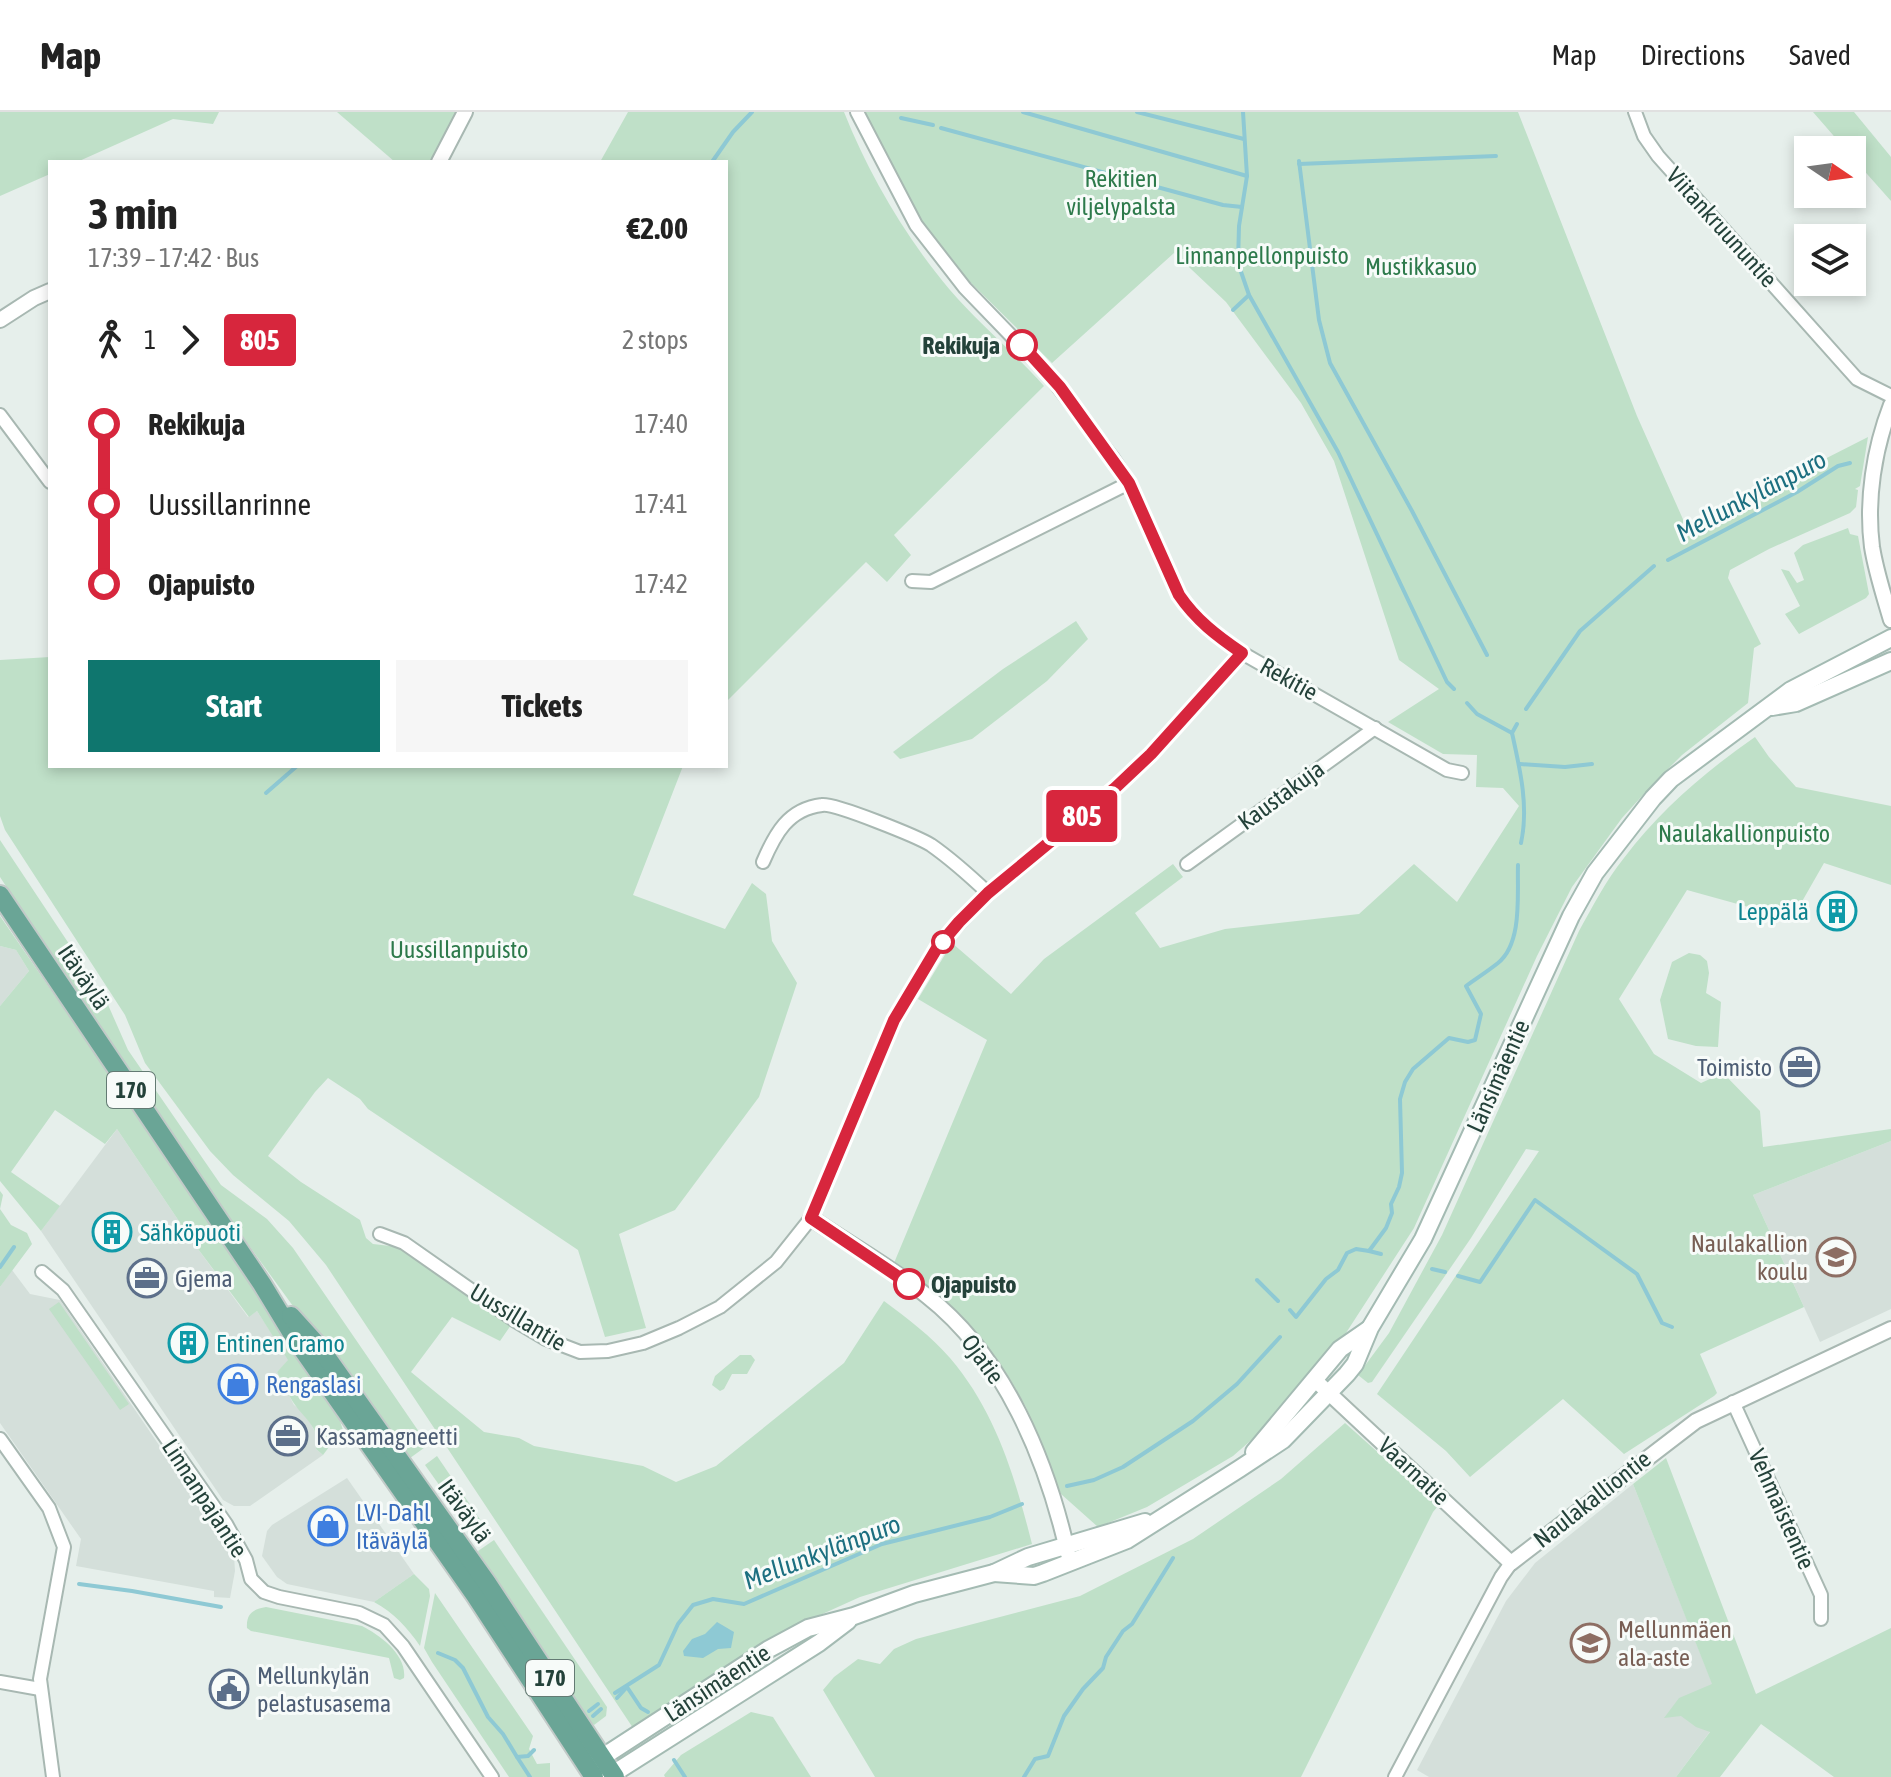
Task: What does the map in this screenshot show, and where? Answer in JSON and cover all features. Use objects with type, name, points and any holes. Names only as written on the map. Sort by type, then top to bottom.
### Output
[{"type":"main road","name":"Länsimäentie","points":[[994,1573],[1034,1576],[1127,1540],[1283,1440],[1330,1393],[1355,1364],[1370,1328],[1423,1239],[1571,916],[1595,873],[1631,827],[1678,786],[1705,753],[1791,690],[1891,638]]},
{"type":"main road","name":"Länsimäentie","points":[[1771,707],[1796,703],[1891,661]]},
{"type":"main road","name":"Itäväylä","points":[[0,895],[262,1284],[320,1348],[487,1583],[599,1772]]},
{"type":"main road","name":"Länsimäentie","points":[[1239,1469],[1340,1349],[1370,1328]]},
{"type":"main road","name":"Länsimäentie","points":[[599,1772],[819,1643],[854,1616],[914,1594],[994,1573],[1028,1557],[1158,1519]]},
{"type":"street","points":[[440,160],[465,112]]},
{"type":"street","name":"Rekitie","points":[[857,112],[916,225],[965,288],[1060,387],[1129,483],[1179,595],[1190,612],[1242,653],[1447,770],[1462,773]]},
{"type":"street","name":"Viitankruununtie","points":[[1635,112],[1644,136],[1658,156],[1857,379],[1891,396]]},
{"type":"street","points":[[0,320],[48,292]]},
{"type":"street","points":[[1891,405],[1876,455],[1871,520],[1877,570],[1891,620]]},
{"type":"street","points":[[0,415],[48,479]]},
{"type":"street","points":[[912,581],[931,582],[1129,483]]},
{"type":"street","name":"Uussillantie","points":[[380,1234],[404,1243],[563,1348],[591,1353],[643,1343],[720,1307],[776,1262],[811,1218],[902,1006],[937,948],[988,893],[1123,781],[1242,653]]},
{"type":"street","name":"Kaustakuja","points":[[1187,864],[1375,728]]},
{"type":"street","points":[[763,862],[775,834],[785,822],[824,805],[928,843],[988,893]]},
{"type":"street","name":"Ojatie","points":[[811,1218],[927,1296],[970,1339],[1005,1388],[1030,1439],[1058,1514],[1070,1564]]},
{"type":"street","name":"Linnanpajantie","points":[[42,1272],[63,1290],[226,1524],[246,1560],[251,1579],[264,1592],[359,1613],[384,1625],[403,1646],[492,1777]]},
{"type":"street","name":"Naulakalliontie","points":[[1395,1777],[1511,1563],[1677,1434],[1733,1402],[1891,1330]]},
{"type":"street","name":"Vaarnatie","points":[[1316,1381],[1511,1563]]},
{"type":"street","name":"Vehmaistentie","points":[[1733,1402],[1821,1595],[1821,1619]]},
{"type":"street","points":[[0,1439],[49,1508],[64,1547],[40,1689],[53,1777]]},
{"type":"street","points":[[0,1682],[40,1689]]},
{"type":"shaded area","points":[[0,946],[16,950],[29,971],[0,1006]]},
{"type":"shaded area","points":[[117,1129],[248,1317],[257,1311],[289,1360],[277,1372],[294,1405],[306,1414],[317,1436],[316,1449],[323,1455],[250,1506],[234,1506],[223,1500],[41,1231]]},
{"type":"shaded area","name":"Naulakallion koulu","points":[[1891,1141],[1891,1309],[1820,1342],[1753,1195]]},
{"type":"shaded area","points":[[12,1270],[30,1294],[60,1300],[234,1555],[235,1571],[230,1598],[214,1597],[214,1591],[76,1566],[81,1539],[0,1423],[0,1287]]},
{"type":"shaded area","points":[[347,1478],[414,1574],[374,1602],[287,1584],[277,1577],[262,1556],[267,1531],[272,1525]]},
{"type":"shaded area","name":"Mellunmäen ala-aste","points":[[1633,1484],[1724,1713],[1676,1777],[1429,1777],[1417,1770],[1506,1601],[1535,1563]]},
{"type":"green space","points":[[0,112],[219,112],[213,124],[173,119],[81,160],[48,160],[48,175],[0,196]]},
{"type":"green space","points":[[337,112],[458,112],[431,160],[393,160]]},
{"type":"green space","points":[[628,112],[844,112],[877,182],[918,249],[961,303],[1044,386],[894,535],[911,555],[887,582],[866,562],[728,700],[728,160],[601,160]]},
{"type":"green space","points":[[865,112],[1518,112],[1637,416],[1690,535],[1868,437],[1860,486],[1855,489],[1858,490],[1856,507],[1850,513],[1730,570],[1728,578],[1761,644],[1754,648],[1748,703],[1682,755],[1652,785],[1622,818],[1572,887],[1537,956],[1414,1228],[1333,1353],[1272,1422],[1233,1456],[1147,1507],[1098,1527],[1061,1494],[1026,1407],[984,1342],[941,1297],[894,1263],[987,1040],[918,999],[952,943],[1011,994],[1044,959],[1173,864],[1183,877],[1135,913],[1160,948],[1225,929],[1359,914],[1414,864],[1457,902],[1519,806],[1503,788],[1476,787],[1477,755],[1443,754],[1388,722],[1439,689],[1399,660],[1334,461],[1301,403],[1226,302],[1174,253],[1052,363],[959,271],[920,222]]},
{"type":"green space","points":[[1813,112],[1854,112],[1891,157],[1891,201],[1866,173],[1866,136],[1834,136]]},
{"type":"green space","points":[[1848,528],[1850,534],[1858,536],[1869,594],[1799,634],[1785,614],[1800,606],[1781,569],[1789,571],[1797,583],[1804,580],[1794,553],[1803,545]]},
{"type":"green space","points":[[1076,621],[1088,639],[1047,681],[972,739],[900,759],[893,752],[1003,669]]},
{"type":"green space","name":"Uussillanpuisto","points":[[48,657],[48,768],[682,768],[633,895],[725,929],[752,883],[766,894],[772,941],[797,983],[759,1097],[675,1210],[619,1234],[646,1328],[605,1337],[578,1250],[368,1109],[360,1099],[328,1078],[268,1156],[301,1182],[360,1220],[366,1238],[373,1244],[399,1247],[511,1325],[500,1341],[452,1317],[411,1372],[484,1432],[519,1438],[534,1446],[643,1466],[676,1482],[716,1466],[844,1363],[884,1301],[943,1350],[980,1400],[1011,1470],[1032,1544],[860,1597],[807,1621],[633,1728],[326,1265],[289,1221],[233,1175],[210,1151],[145,1063],[125,1015],[5,830],[0,816],[0,660]]},
{"type":"green space","name":"Naulakallionpuisto","points":[[1755,737],[1796,787],[1891,806],[1891,885],[1824,863],[1792,919],[1687,890],[1619,999],[1654,1054],[1701,1083],[1723,1073],[1760,1111],[1763,1147],[1891,1129],[1891,1141],[1753,1195],[1804,1307],[1700,1354],[1717,1393],[1714,1396],[1624,1454],[1563,1399],[1470,1477],[1446,1451],[1377,1394],[1539,1151],[1526,1149],[1471,1238],[1372,1382],[1368,1383],[1358,1375],[1389,1333],[1442,1235],[1579,931],[1617,866],[1668,808]]},
{"type":"green space","points":[[0,840],[105,998],[128,1050],[221,1185],[267,1219],[293,1248],[428,1445],[406,1461],[212,1195],[0,877]]},
{"type":"green space","points":[[0,916],[268,1305],[338,1415],[342,1436],[338,1435],[323,1455],[316,1449],[314,1429],[293,1402],[277,1372],[288,1360],[257,1311],[249,1317],[195,1245],[117,1129],[105,1144],[55,1110],[11,1172],[60,1206],[41,1231],[0,1181],[0,1006],[29,971],[16,950],[0,946]]},
{"type":"green space","points":[[1689,953],[1700,955],[1707,961],[1706,993],[1721,1002],[1718,1047],[1696,1046],[1668,1039],[1660,1000],[1672,962]]},
{"type":"green space","points":[[0,1209],[11,1225],[27,1233],[32,1244],[0,1287]]},
{"type":"green space","points":[[59,1302],[129,1404],[120,1410],[49,1309]]},
{"type":"green space","points":[[740,1355],[751,1355],[755,1360],[747,1374],[732,1374],[720,1391],[712,1385],[715,1376]]},
{"type":"green space","points":[[1345,1423],[1438,1506],[1301,1777],[875,1777],[823,1690],[834,1677],[858,1659],[880,1664],[894,1649],[916,1639],[1080,1596],[1193,1539],[1281,1479]]},
{"type":"green space","points":[[437,1456],[490,1534],[479,1541],[425,1465]]},
{"type":"green space","points":[[1666,1458],[1756,1694],[1891,1628],[1891,1777],[1834,1777],[1761,1724],[1720,1777],[1676,1777],[1710,1732],[1681,1716],[1664,1718],[1679,1698],[1712,1684],[1633,1484]]},
{"type":"green space","points":[[494,1540],[607,1707],[606,1716],[594,1725],[582,1713],[494,1585],[478,1551]]},
{"type":"green space","points":[[414,1574],[429,1589],[430,1596],[420,1646],[400,1621],[374,1602]]},
{"type":"green space","points":[[435,1593],[533,1736],[529,1749],[537,1764],[550,1763],[550,1777],[509,1777],[432,1662],[424,1648]]},
{"type":"green space","points":[[266,1607],[362,1626],[384,1640],[397,1654],[404,1678],[394,1678],[389,1658],[247,1628],[251,1613]]},
{"type":"green space","points":[[751,1712],[773,1717],[811,1777],[665,1777],[681,1755]]},
{"type":"water","points":[[717,1622],[734,1632],[731,1648],[718,1649],[703,1658],[684,1656],[683,1651],[692,1639],[705,1634]]},
{"type":"waterway","points":[[713,160],[752,112]]},
{"type":"waterway","points":[[1023,112],[1247,176]]},
{"type":"waterway","points":[[1137,112],[1244,139]]},
{"type":"waterway","points":[[1243,112],[1247,176],[1239,226],[1238,263],[1249,295],[1338,452],[1447,682],[1454,689]]},
{"type":"waterway","points":[[901,118],[933,125]]},
{"type":"waterway","points":[[941,128],[1223,205],[1242,207]]},
{"type":"waterway","points":[[1299,164],[1496,156]]},
{"type":"waterway","points":[[1299,161],[1319,320],[1330,363],[1487,655]]},
{"type":"waterway","points":[[1233,310],[1249,295]]},
{"type":"waterway","name":"Mellunkylänpuro","points":[[1668,560],[1797,492],[1838,466],[1850,463]]},
{"type":"waterway","name":"Mellunkylänpuro","points":[[1526,709],[1580,631],[1654,566]]},
{"type":"waterway","points":[[1467,703],[1477,714],[1512,733]]},
{"type":"waterway","name":"Mellunkylänpuro","points":[[1517,724],[1512,733],[1524,802],[1521,843]]},
{"type":"waterway","points":[[1520,764],[1565,767],[1592,764]]},
{"type":"waterway","points":[[266,793],[295,768]]},
{"type":"waterway","name":"Mellunkylänpuro","points":[[1290,1310],[1296,1317],[1326,1279],[1338,1270],[1347,1253],[1356,1249],[1369,1251],[1386,1228],[1402,1173],[1400,1099],[1405,1082],[1413,1069],[1449,1038],[1468,1042],[1475,1040],[1481,1014],[1466,986],[1498,963],[1512,943],[1517,917],[1518,865]]},
{"type":"waterway","points":[[1458,1276],[1480,1282],[1535,1200],[1637,1274],[1662,1323],[1672,1327]]},
{"type":"waterway","points":[[0,1267],[14,1247]]},
{"type":"waterway","points":[[1369,1251],[1381,1254]]},
{"type":"waterway","points":[[1432,1269],[1445,1272]]},
{"type":"waterway","points":[[1257,1280],[1278,1301]]},
{"type":"waterway","name":"Mellunkylänpuro","points":[[1067,1486],[1094,1480],[1123,1467],[1193,1421],[1237,1384],[1280,1337]]},
{"type":"waterway","name":"Mellunkylänpuro","points":[[615,1693],[659,1665],[678,1624],[693,1605],[713,1599],[744,1604],[882,1544],[990,1517],[1022,1504]]},
{"type":"waterway","points":[[1024,1777],[1035,1759],[1048,1756],[1064,1716],[1103,1668],[1106,1657],[1123,1631],[1132,1624],[1173,1558]]},
{"type":"waterway","name":"Mellunkylänpuro","points":[[79,1584],[221,1607]]},
{"type":"waterway","name":"Mellunkylänpuro","points":[[438,1653],[455,1660],[463,1668],[488,1717],[517,1757],[528,1756],[534,1750]]},
{"type":"waterway","points":[[617,1698],[627,1687],[641,1708],[648,1712]]},
{"type":"waterway","name":"Mellunkylänpuro","points":[[589,1711],[598,1704]]},
{"type":"waterway","name":"Mellunkylänpuro","points":[[593,1716],[601,1709]]},
{"type":"waterway","name":"Mellunkylänpuro","points":[[517,1757],[530,1777]]},
{"type":"waterway","points":[[674,1760],[685,1777]]},
{"type":"bus line","name":"805","points":[[909,1284],[811,1218],[894,1020],[933,954],[959,922],[988,893],[1114,789],[1151,754],[1242,653],[1190,612],[1179,595],[1129,483],[1060,387],[1022,345]]},
{"type":"place","name":"Rekikuja","points":[[1022,345]]},
{"type":"place","name":"Leppälä","points":[[1837,911]]},
{"type":"place","name":"Toimisto","points":[[1800,1067]]},
{"type":"place","name":"Sähköpuoti","points":[[112,1232]]},
{"type":"place","name":"Naulakallion koulu","points":[[1836,1257]]},
{"type":"place","name":"Gjema","points":[[147,1278]]},
{"type":"place","name":"Ojapuisto","points":[[909,1284]]},
{"type":"place","name":"Entinen Cramo","points":[[188,1343]]},
{"type":"place","name":"Rengaslasi","points":[[238,1384]]},
{"type":"place","name":"Kassamagneetti","points":[[288,1436]]},
{"type":"place","name":"LVI-Dahl Itäväylä","points":[[328,1526]]},
{"type":"place","name":"Mellunmäen ala-aste","points":[[1590,1643]]},
{"type":"place","name":"Mellunkylän pelastusasema","points":[[229,1689]]},
{"type":"park label","name":"Rekitien viljelypalsta","points":[[1121,192]]},
{"type":"park label","name":"Linnanpellonpuisto","points":[[1262,255]]},
{"type":"park label","name":"Mustikkasuo","points":[[1421,266]]}]
